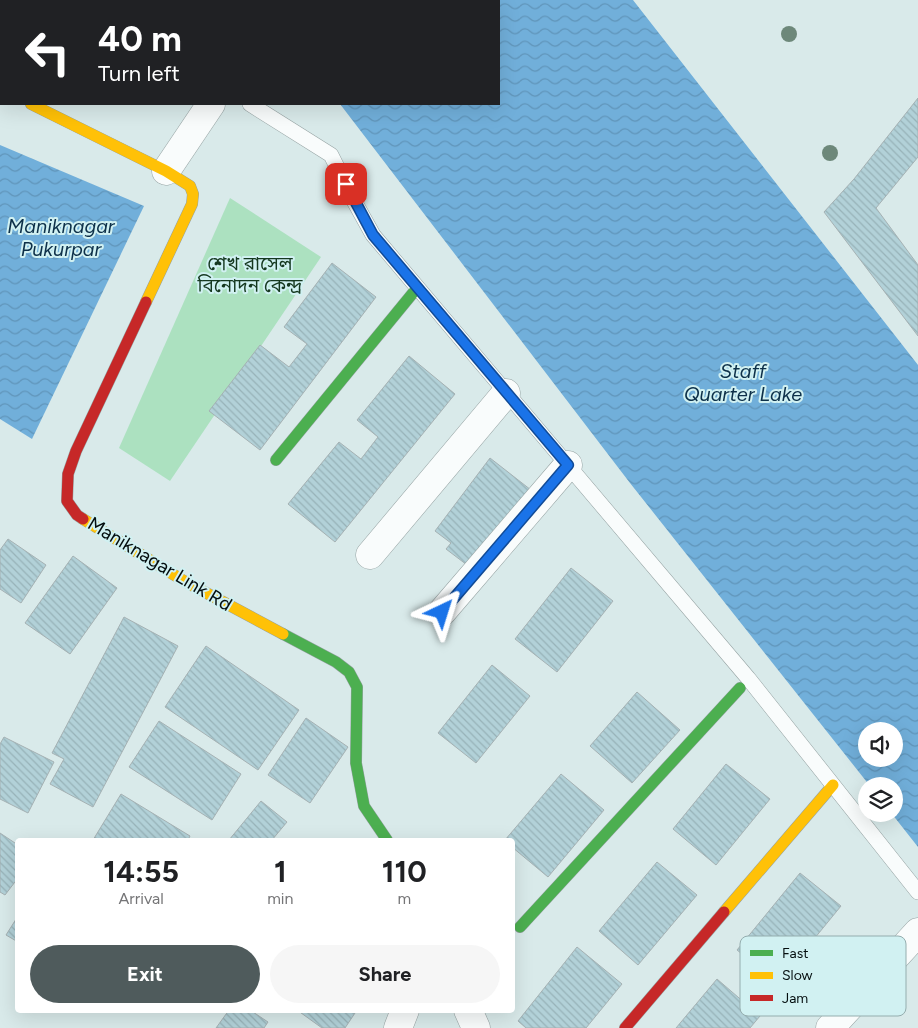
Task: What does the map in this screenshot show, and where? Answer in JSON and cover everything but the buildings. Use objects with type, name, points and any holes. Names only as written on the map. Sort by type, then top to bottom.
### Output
[{"type":"street","points":[[33,105],[166,171],[210,105]]},
{"type":"street","name":"Maniknagar Link Rd","points":[[166,171],[190,186],[194,194],[192,204],[76,450],[68,474],[67,502],[77,515],[84,520],[176,576],[336,662],[348,672],[357,687],[356,763],[364,806],[386,838]]},
{"type":"street","points":[[276,460],[417,288]]},
{"type":"street","points":[[370,555],[506,393]]},
{"type":"street","points":[[442,612],[568,465]]},
{"type":"street","points":[[520,927],[740,688]]},
{"type":"street","points":[[625,1028],[833,785]]},
{"type":"street","points":[[906,945],[918,932]]},
{"type":"street","points":[[398,1028],[404,1013]]},
{"type":"street","points":[[469,1013],[476,1028]]},
{"type":"street","points":[[830,1028],[841,1016]]},
{"type":"lane","points":[[252,105],[331,154],[373,235],[748,678],[918,892]]},
{"type":"green space","name":"শেখ রাসেল বিনোদন কেন্দ্র","points":[[230,198],[321,257],[170,481],[119,448]]},
{"type":"water","name":"Staff Quarter Lake","points":[[500,0],[633,0],[918,365],[918,847],[898,822],[903,822],[903,777],[863,777],[630,483],[341,105],[500,105]]},
{"type":"water","name":"Maniknagar Pukurpar","points":[[0,145],[144,206],[32,439],[0,419]]},
{"type":"traffic: fast","points":[[276,460],[417,288]]},
{"type":"traffic: fast","points":[[283,634],[336,662],[349,672],[357,687],[356,763],[364,806],[386,838]]},
{"type":"traffic: fast","points":[[520,927],[740,688]]},
{"type":"traffic: slow","points":[[33,105],[166,171],[190,186],[193,194],[192,204],[146,302]]},
{"type":"traffic: slow","points":[[83,519],[184,581],[283,634]]},
{"type":"traffic: slow","points":[[724,912],[833,785]]},
{"type":"traffic: jam","points":[[83,519],[77,515],[67,501],[68,474],[76,451],[146,302]]},
{"type":"traffic: jam","points":[[625,1028],[724,912]]},
{"type":"route","points":[[346,184],[373,235],[568,465],[442,612]]}]
